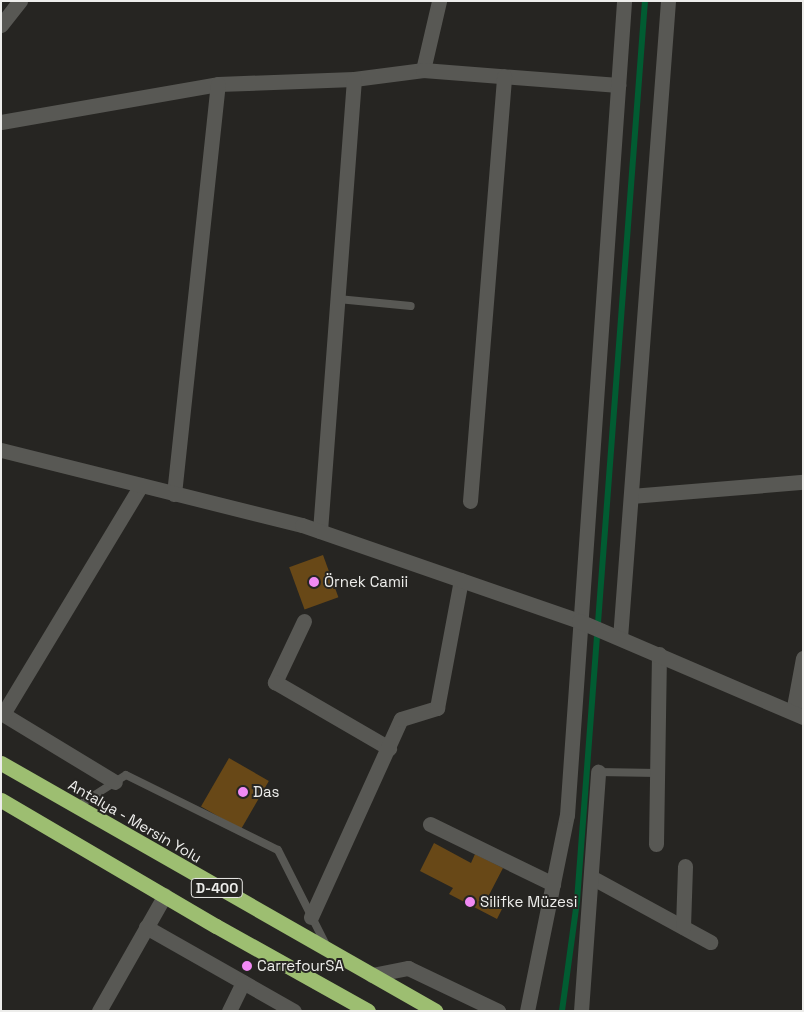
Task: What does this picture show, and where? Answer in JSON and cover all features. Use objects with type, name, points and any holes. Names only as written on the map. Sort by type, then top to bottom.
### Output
[{"type":"highway","name":"Antalya - Mersin Yolu","points":[[1,764],[435,1011]]},
{"type":"highway","name":"D-400","points":[[1,800],[368,1011]]},
{"type":"street","points":[[1,25],[20,1]]},
{"type":"street","points":[[423,70],[439,1]]},
{"type":"street","points":[[527,1011],[566,815],[624,1]]},
{"type":"street","points":[[620,638],[668,1]]},
{"type":"street","points":[[1,122],[218,84],[354,79],[423,70],[618,85]]},
{"type":"street","points":[[470,501],[504,76]]},
{"type":"street","points":[[320,531],[354,79]]},
{"type":"street","points":[[174,494],[218,84]]},
{"type":"street","points":[[1,450],[320,531],[579,621],[798,714],[803,658]]},
{"type":"street","points":[[631,496],[803,482]]},
{"type":"street","points":[[115,782],[2,713],[141,486]]},
{"type":"street","points":[[311,917],[401,719],[437,708],[461,580]]},
{"type":"street","points":[[304,621],[275,682],[389,748]]},
{"type":"street","points":[[656,844],[659,654]]},
{"type":"street","points":[[582,1011],[598,772]]},
{"type":"street","points":[[430,824],[552,884]]},
{"type":"street","points":[[683,927],[685,866]]},
{"type":"street","points":[[591,876],[710,942]]},
{"type":"street","points":[[99,1011],[164,895]]},
{"type":"street","points":[[146,928],[294,1011]]},
{"type":"street","points":[[372,975],[408,968],[498,1011]]},
{"type":"street","points":[[229,1011],[243,982]]},
{"type":"lane","points":[[338,299],[411,306]]},
{"type":"lane","points":[[598,772],[657,773]]},
{"type":"lane","points":[[76,807],[126,775],[278,850],[329,951]]},
{"type":"building","name":"Örnek Camii","points":[[323,555],[338,597],[305,610],[289,567]]},
{"type":"building","points":[[229,758],[269,781],[241,829],[201,806]]},
{"type":"building","name":"Silifke Müzesi","points":[[434,843],[471,863],[475,854],[503,868],[489,895],[505,903],[497,919],[449,894],[453,888],[420,871]]},
{"type":"waterway","points":[[562,1011],[577,901],[645,1]]},
{"type":"place","name":"Örnek Camii","points":[[314,582]]},
{"type":"place","name":"Das","points":[[243,792]]},
{"type":"place","name":"Silifke Müzesi","points":[[470,902]]},
{"type":"place","name":"CarrefourSA","points":[[247,966]]}]
